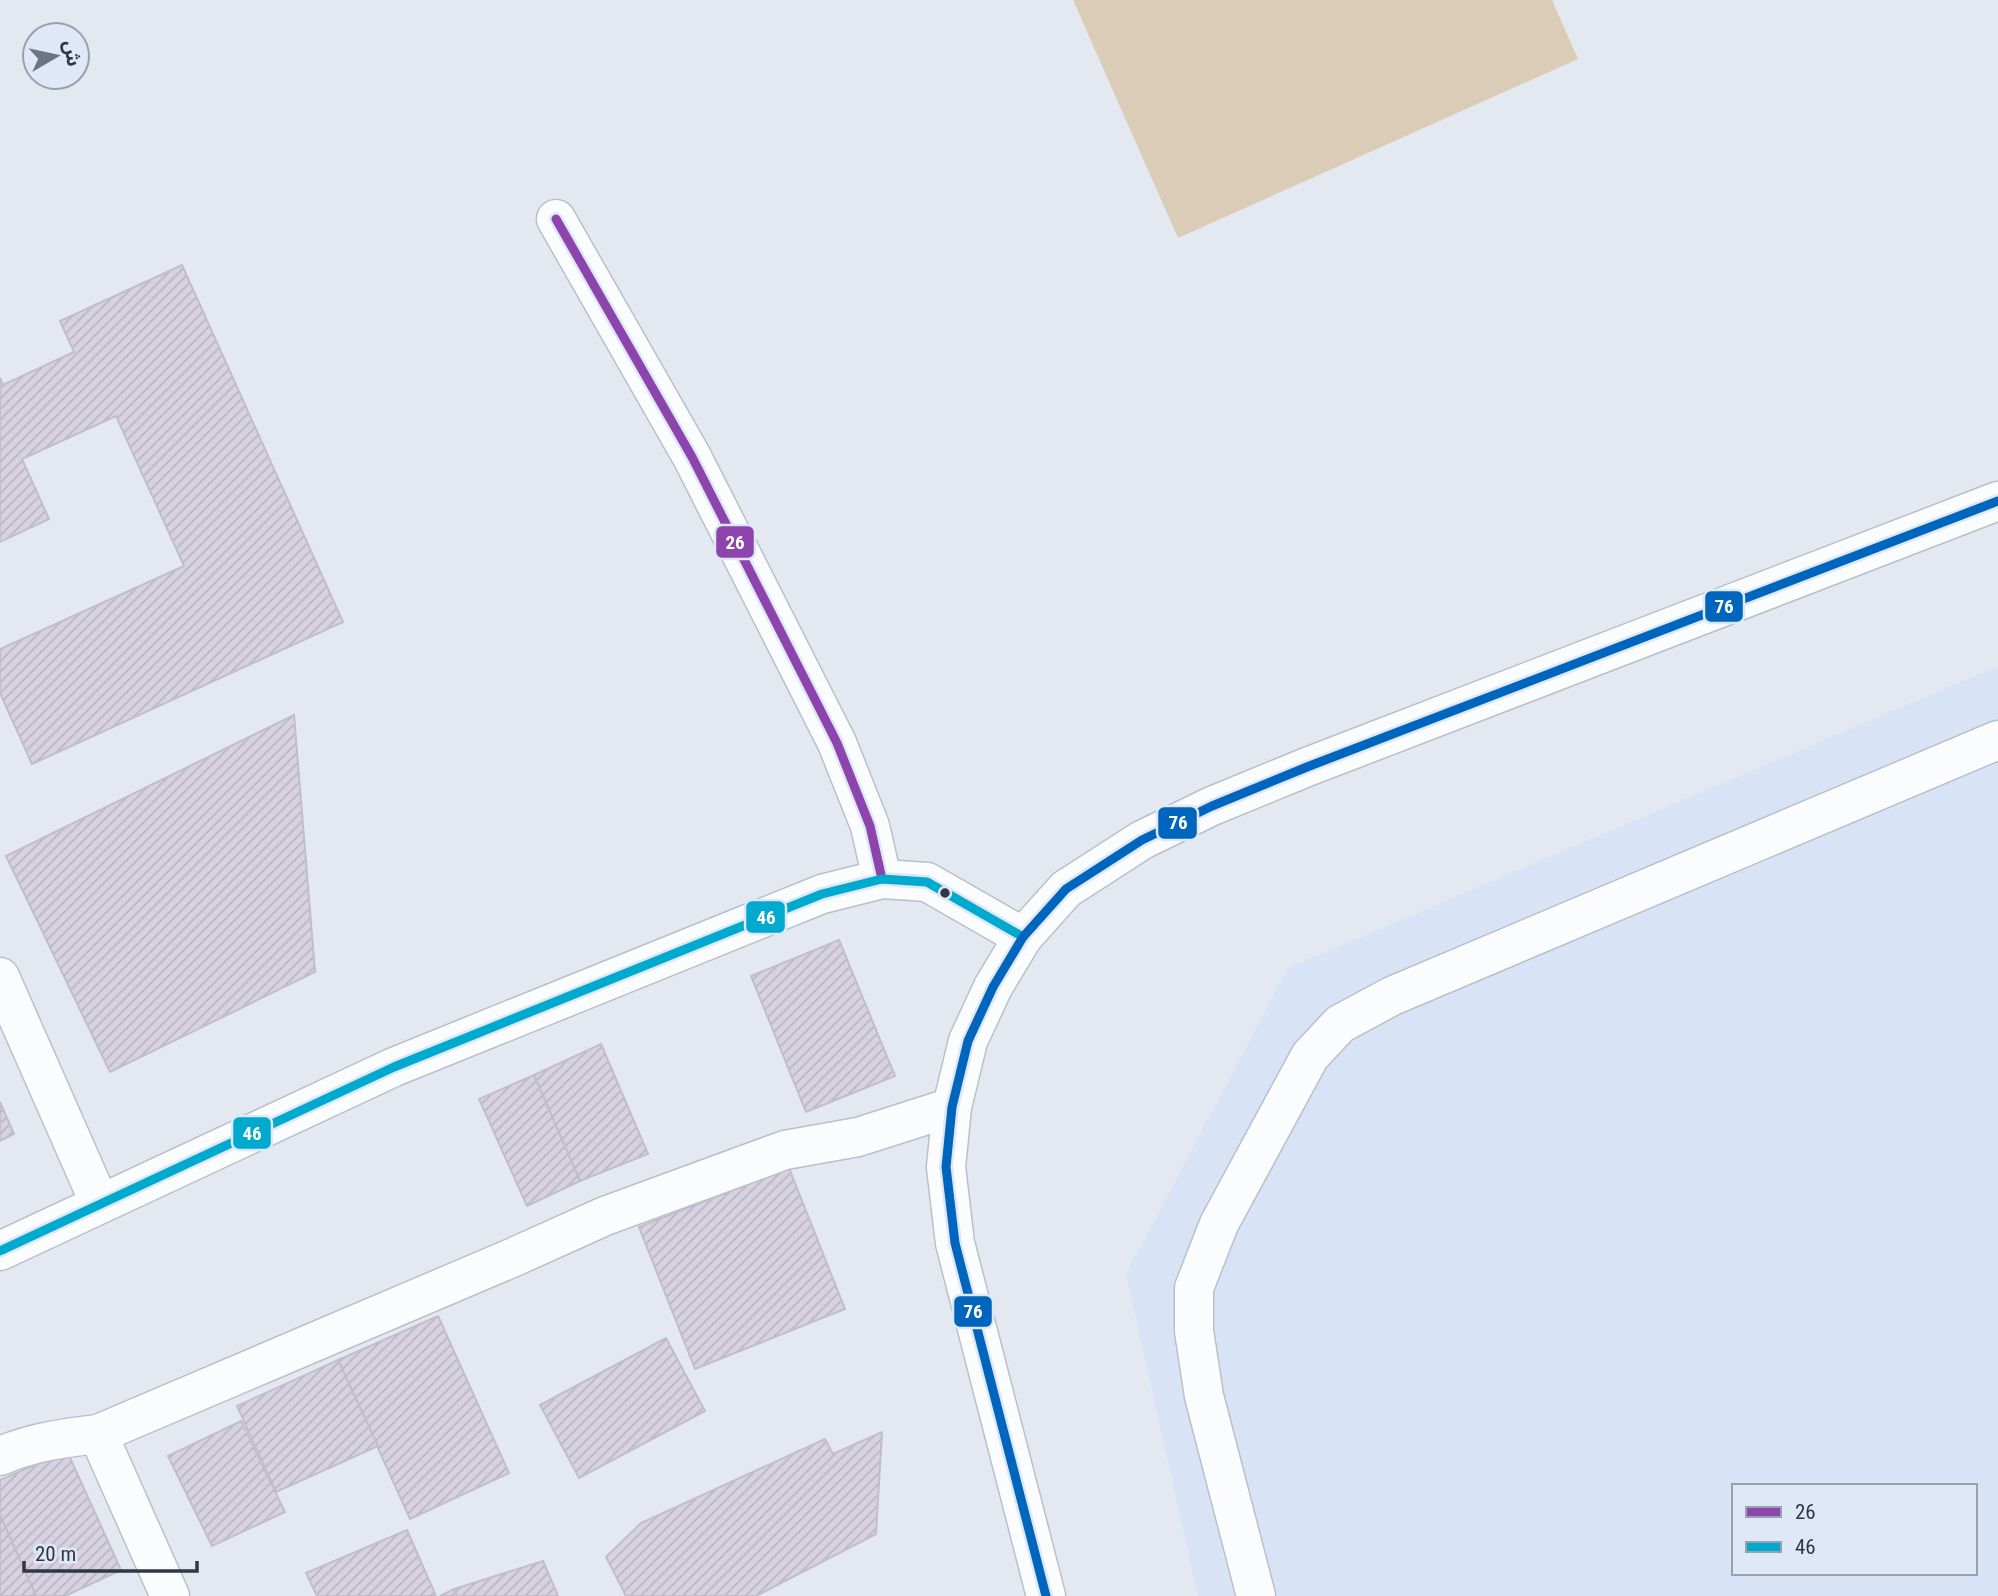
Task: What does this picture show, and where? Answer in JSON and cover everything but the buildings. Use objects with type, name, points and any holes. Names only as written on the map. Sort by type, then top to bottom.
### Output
[{"type":"street","points":[[556,219],[692,457],[837,743],[870,827],[882,879]]},
{"type":"street","points":[[1046,1596],[955,1243],[946,1167],[952,1107],[968,1041],[993,987],[1023,937],[1066,889],[1142,840],[1212,806],[1998,501]]},
{"type":"street","points":[[1256,1596],[1204,1396],[1194,1331],[1194,1288],[1219,1224],[1310,1056],[1340,1024],[1392,996],[1998,740]]},
{"type":"street","points":[[0,1251],[394,1067],[822,894],[882,879],[927,882],[1023,937]]},
{"type":"street","points":[[0,977],[100,1204]]},
{"type":"street","points":[[0,1456],[54,1439],[98,1434],[605,1216],[785,1150],[858,1137],[952,1107]]},
{"type":"street","points":[[98,1434],[170,1596]]},
{"type":"shaded area","points":[[1073,0],[1552,0],[1578,59],[1178,238]]},
{"type":"shaded area","points":[[1998,666],[1998,1596],[1198,1596],[1126,1274],[1288,968]]},
{"type":"transit line","name":"26","points":[[556,219],[692,457],[837,743],[870,826],[882,879]]},
{"type":"transit line","name":"76","points":[[1046,1596],[955,1243],[946,1167],[952,1107],[968,1041],[993,987],[1023,937],[1066,889],[1142,840],[1212,806],[1998,501]]},
{"type":"transit line","name":"46","points":[[0,1251],[394,1067],[822,894],[882,879],[927,882],[1023,937]]}]
